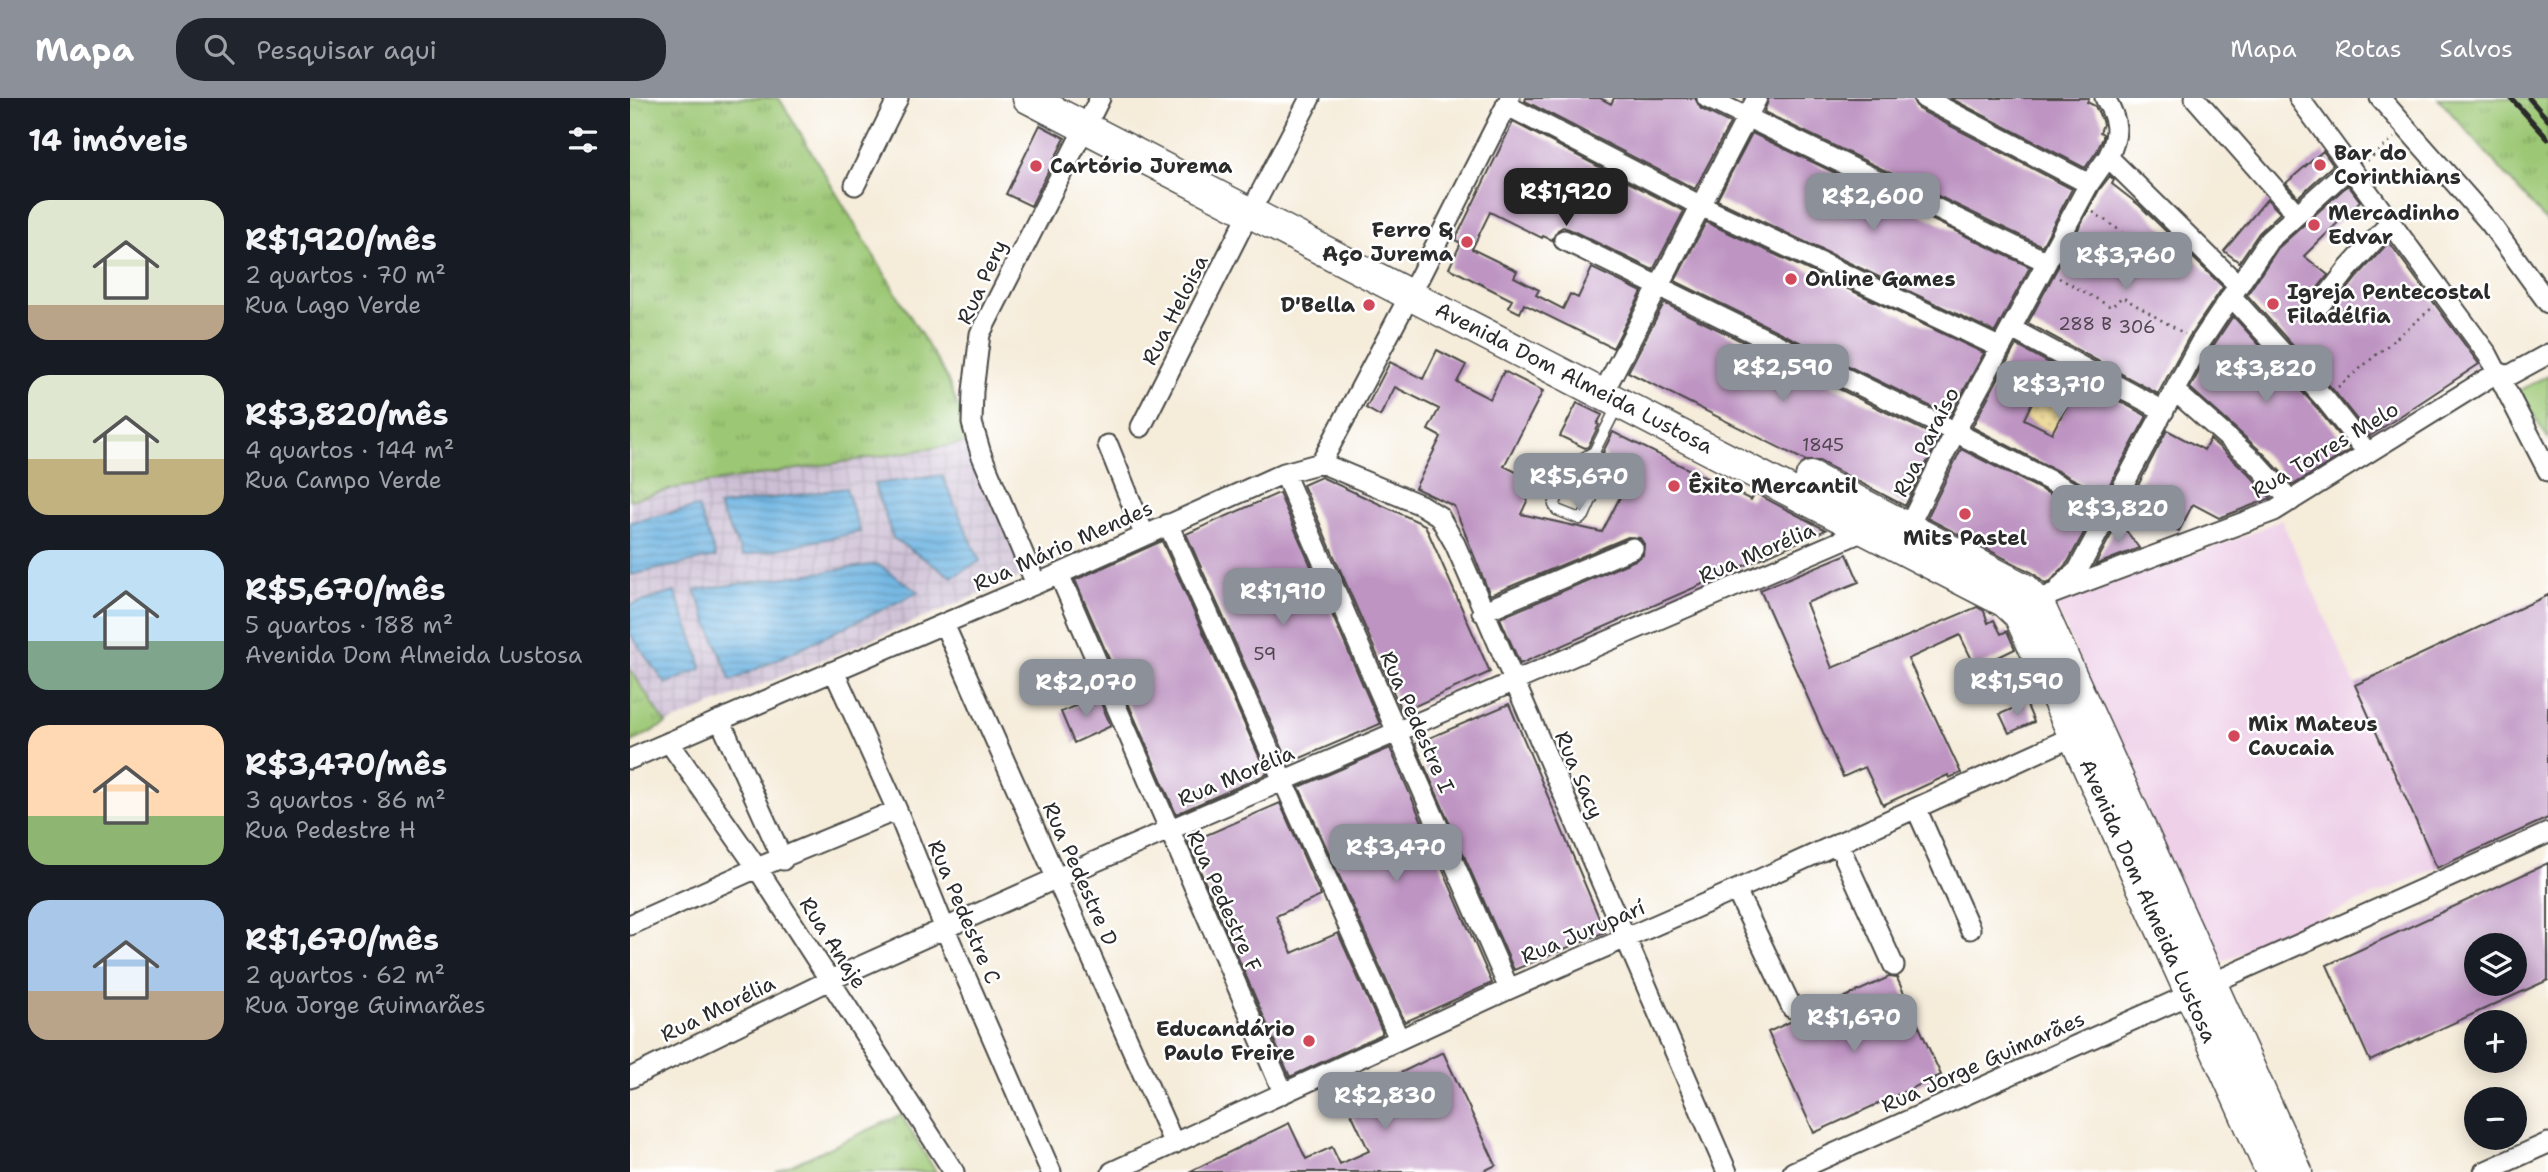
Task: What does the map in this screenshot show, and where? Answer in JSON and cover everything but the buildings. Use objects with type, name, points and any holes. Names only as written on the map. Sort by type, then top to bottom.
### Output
[{"type":"main road","name":"Avenida Dom Almeida Lustosa","points":[[1028,98],[1093,112]]},
{"type":"main road","name":"Avenida Dom Almeida Lustosa","points":[[1065,98],[1254,204],[1612,389],[1831,499],[1908,528],[2045,599],[2201,989],[2228,1049],[2272,1172]]},
{"type":"main road","name":"Avenida Dom Almeida Lustosa","points":[[1831,499],[1866,530],[2005,601],[2019,615],[2074,736],[2201,989]]},
{"type":"main road","name":"Avenida Dom Almeida Lustosa","points":[[2228,1049],[2297,1172]]},
{"type":"street","points":[[855,185],[898,98]]},
{"type":"street","name":"Rua Heloisa","points":[[1141,427],[1310,98]]},
{"type":"street","points":[[1707,98],[2045,266]]},
{"type":"street","points":[[1612,389],[1659,288],[1757,98]]},
{"type":"street","points":[[1924,98],[2084,192]]},
{"type":"street","name":"Rua Paraíso","points":[[1908,528],[1955,432],[2084,192],[2115,143],[2118,126],[2105,98]]},
{"type":"street","points":[[2195,98],[2296,213]]},
{"type":"street","points":[[2300,98],[2488,355],[2548,471]]},
{"type":"street","points":[[2380,98],[2490,223],[2548,303]]},
{"type":"street","points":[[1321,463],[1508,102],[1701,206],[2001,348]]},
{"type":"street","name":"Rua Pery","points":[[1036,584],[981,454],[972,423],[973,391],[980,334],[1093,112]]},
{"type":"street","points":[[2108,157],[2234,291],[2367,452]]},
{"type":"street","points":[[2045,599],[2078,570],[2200,343],[2269,240],[2296,213],[2352,170]]},
{"type":"street","points":[[2320,305],[2348,268],[2390,223]]},
{"type":"street","points":[[1564,240],[1955,432],[2111,512]]},
{"type":"street","points":[[2012,329],[2164,411]]},
{"type":"street","name":"Rua Torres Melo","points":[[2045,599],[2274,511],[2498,372],[2508,376],[2548,354]]},
{"type":"street","points":[[2175,391],[2257,464],[2291,501]]},
{"type":"street","points":[[1108,445],[1144,534]]},
{"type":"street","name":"Rua Mário Mendes","points":[[630,760],[1059,574],[1144,534],[1284,474],[1321,463]]},
{"type":"street","name":"Rua Sacy","points":[[1321,463],[1421,505],[1439,516],[1455,544],[1482,612],[1727,1172]]},
{"type":"street","name":"Rua Pedestre I","points":[[1284,474],[1509,989]]},
{"type":"street","points":[[1168,524],[1399,1040]]},
{"type":"street","name":"Rua Morélia","points":[[630,1078],[830,980],[1057,878],[1866,530]]},
{"type":"street","points":[[1482,612],[1633,548]]},
{"type":"street","name":"Rua Pedestre F","points":[[1059,574],[1283,1092]]},
{"type":"street","name":"Rua Pedestre D","points":[[944,624],[1174,1144]]},
{"type":"street","name":"Rua Pedestre C","points":[[834,671],[897,810],[944,929],[1051,1172]]},
{"type":"street","points":[[720,720],[783,860]]},
{"type":"street","name":"Rua Juruparí","points":[[1112,1172],[1509,989],[1736,890],[2074,736]]},
{"type":"street","name":"Rua Anaje","points":[[669,742],[757,868],[954,1172]]},
{"type":"street","points":[[1916,808],[1970,929]]},
{"type":"street","points":[[630,926],[757,868],[783,860],[897,810]]},
{"type":"street","name":"Rua Jorge Guimarães","points":[[1793,1172],[2548,833]]},
{"type":"street","points":[[1838,843],[1894,966]]},
{"type":"street","points":[[1736,890],[1792,1008]]},
{"type":"street","points":[[2484,1172],[2548,1143]]},
{"type":"lane","points":[[1594,452],[1578,459],[1572,466],[1554,505],[1557,510],[1580,519],[1584,516],[1605,469],[1594,452],[1612,389]]},
{"type":"path","points":[[2352,170],[2407,127]]},
{"type":"path","points":[[2084,192],[2122,232]]},
{"type":"path","points":[[2045,266],[2111,307],[2122,297],[2200,343]]},
{"type":"path","points":[[2325,399],[2446,296]]},
{"type":"shaded area","points":[[972,442],[1024,576],[666,724],[630,669],[630,500],[676,488]]},
{"type":"shaded area","points":[[2281,519],[2437,868],[2214,965],[2054,602],[2248,535]]},
{"type":"green space","points":[[630,98],[779,98],[946,376],[972,442],[676,488],[630,500]]},
{"type":"green space","points":[[2438,98],[2548,98],[2548,223]]},
{"type":"green space","points":[[2548,375],[2548,439],[2519,391]]},
{"type":"green space","points":[[630,669],[666,724],[630,743]]},
{"type":"green space","points":[[901,1115],[936,1172],[776,1172]]},
{"type":"sand","points":[[2028,387],[2077,413],[2052,434],[2024,419]]},
{"type":"water","points":[[942,475],[980,561],[952,577],[893,538],[874,484]]},
{"type":"water","points":[[846,488],[860,532],[743,556],[718,506]]},
{"type":"water","points":[[698,507],[716,557],[630,575],[630,522]]},
{"type":"water","points":[[877,564],[919,592],[731,681],[695,590]]},
{"type":"water","points":[[675,592],[699,656],[701,669],[666,684],[630,634],[630,605]]},
{"type":"railway","points":[[2511,98],[2548,139]]},
{"type":"railway","points":[[2529,98],[2548,120]]},
{"type":"place","name":"Bar do Corinthians","points":[[2320,165]]},
{"type":"place","name":"Cartório Jurema","points":[[1036,166]]},
{"type":"place","name":"Mercadinho Edvar","points":[[2314,225]]},
{"type":"place","name":"Ferro & Aço Jurema","points":[[1467,242]]},
{"type":"place","name":"Online Games","points":[[1791,279]]},
{"type":"place","name":"Igreja Pentecostal Filadélfia","points":[[2273,304]]},
{"type":"place","name":"D'Bella","points":[[1369,305]]},
{"type":"place","name":"Êxito Mercantil","points":[[1674,486]]},
{"type":"place","name":"Mits Pastel","points":[[1965,514]]},
{"type":"place","name":"Mix Mateus Caucaia","points":[[2234,736]]},
{"type":"place","name":"Educandário Paulo Freire","points":[[1309,1041]]}]
